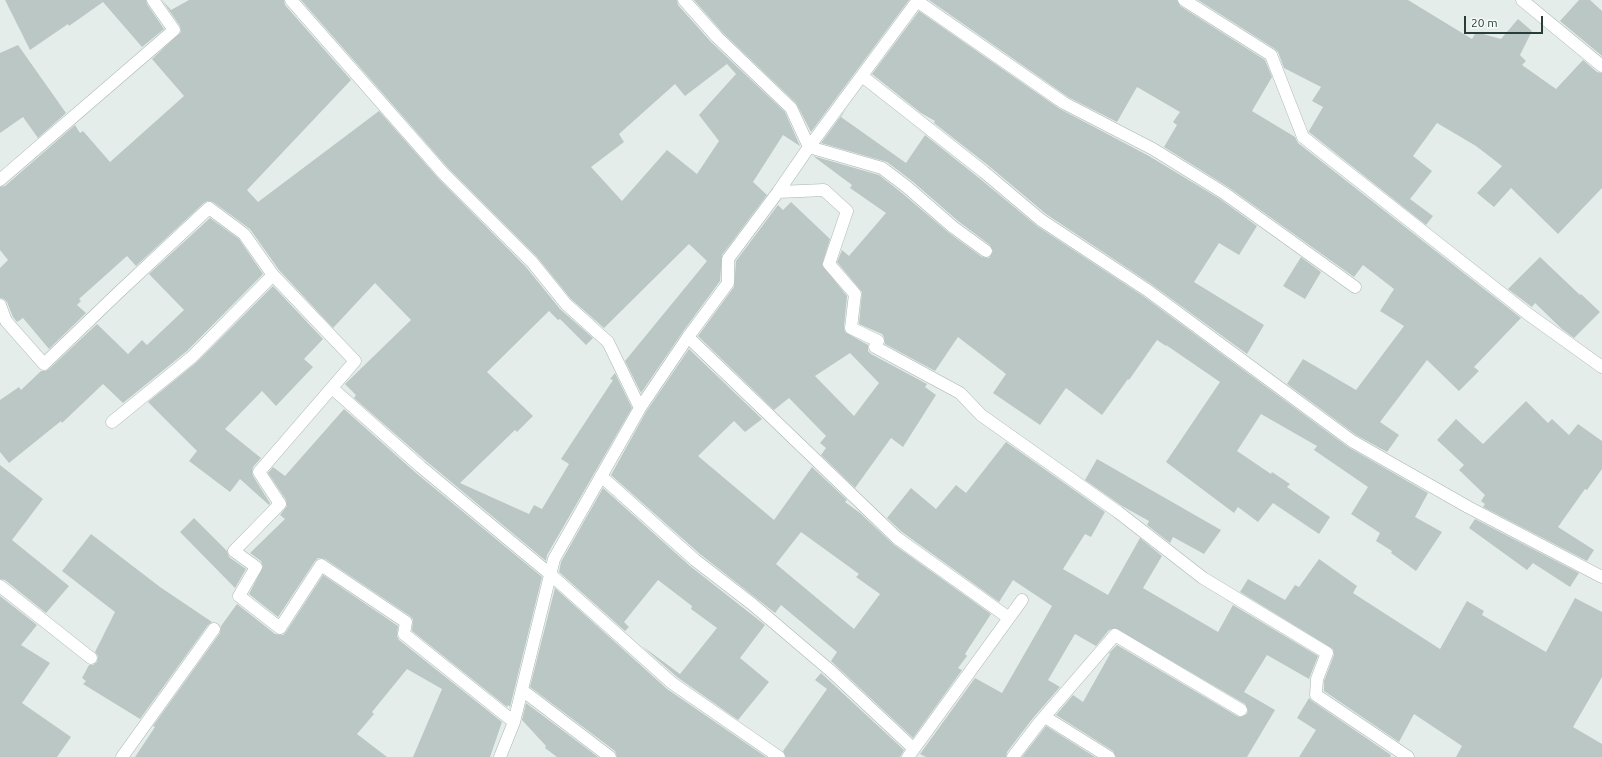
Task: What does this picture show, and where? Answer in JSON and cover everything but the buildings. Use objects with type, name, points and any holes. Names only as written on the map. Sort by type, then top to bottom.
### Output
[{"type":"street","points":[[0,180],[174,30],[153,0]]},
{"type":"street","points":[[291,0],[443,173],[532,262],[566,304],[608,342],[640,408]]},
{"type":"street","points":[[684,0],[717,37],[791,108],[808,147]]},
{"type":"street","points":[[500,757],[514,722],[554,559],[640,408],[688,337],[728,283],[728,259],[778,192],[808,147],[918,0],[1064,102],[1153,149],[1224,193],[1355,287]]},
{"type":"street","points":[[1184,0],[1271,55],[1302,137],[1528,314],[1602,367]]},
{"type":"street","points":[[1522,0],[1602,66]]},
{"type":"street","points":[[862,76],[984,172],[1041,220],[1147,290],[1352,441],[1468,507],[1602,577]]},
{"type":"street","points":[[808,147],[882,168],[907,187],[953,228],[986,251]]},
{"type":"street","points":[[778,192],[824,190],[847,211],[829,264],[855,294],[851,328],[878,341],[875,347],[960,393],[981,415],[1118,512],[1203,578],[1327,653],[1317,679],[1316,695],[1408,757]]},
{"type":"street","points":[[0,305],[6,322],[44,364],[209,208],[244,234],[273,275],[355,361],[259,472],[280,504],[234,551],[256,567],[239,596],[280,628],[321,566],[406,622],[404,634],[514,722]]},
{"type":"street","points":[[112,422],[192,356],[273,275]]},
{"type":"street","points":[[688,337],[897,538],[1009,618]]},
{"type":"street","points":[[332,388],[421,467],[550,574],[672,683],[779,757]]},
{"type":"street","points":[[601,476],[695,560],[752,604],[832,672],[911,753],[1022,600]]},
{"type":"street","points":[[0,586],[91,658]]},
{"type":"street","points":[[122,757],[214,629]]},
{"type":"street","points":[[1013,757],[1045,716],[1115,635],[1241,710]]},
{"type":"street","points":[[522,690],[610,757]]},
{"type":"street","points":[[1045,716],[1109,757]]}]
